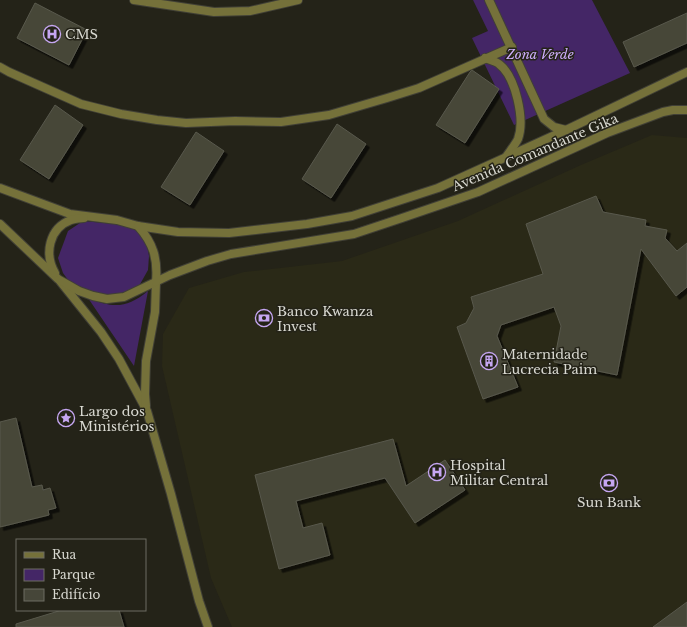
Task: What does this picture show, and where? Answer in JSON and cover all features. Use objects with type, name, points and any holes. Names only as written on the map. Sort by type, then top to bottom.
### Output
[{"type":"street","points":[[134,0],[214,12],[250,11],[298,0]]},
{"type":"street","points":[[489,0],[544,119],[554,127],[566,130]]},
{"type":"street","points":[[0,67],[81,104],[120,114],[186,123],[235,121],[281,122],[329,115],[419,88],[512,47]]},
{"type":"street","points":[[485,58],[499,64],[507,73],[516,90],[520,108],[521,126],[518,139],[506,157]]},
{"type":"street","name":"Avenida Comandante Gika","points":[[0,188],[70,214],[117,220],[138,226],[178,232],[229,233],[307,224],[352,216],[438,188],[566,130],[687,72]]},
{"type":"street","name":"Avenida Comandante Gika","points":[[0,224],[58,279],[79,291],[107,299],[124,297],[186,268],[231,254],[354,234],[478,192],[607,133],[663,112],[672,110],[687,110]]},
{"type":"street","points":[[88,217],[70,220],[57,230],[50,242],[49,258],[58,279],[101,332],[119,359],[147,411]]},
{"type":"street","points":[[138,226],[147,236],[152,246],[156,263],[155,312],[146,361],[145,394],[147,411],[208,627]]},
{"type":"shaded area","name":"Hospital Militar Central","points":[[652,135],[687,138],[687,627],[232,627],[211,578],[162,366],[163,334],[189,288],[244,272],[342,261],[458,221],[581,165]]},
{"type":"green space","name":"Zona Verde","points":[[473,0],[592,0],[630,73],[514,125],[472,38],[488,31]]},
{"type":"green space","points":[[83,221],[135,227],[146,240],[149,256],[148,270],[139,286],[124,294],[94,297],[71,284],[63,273],[58,258],[68,231]]},
{"type":"green space","points":[[148,291],[134,366],[88,298],[105,304],[119,305],[133,301]]},
{"type":"building","name":"CMS","points":[[35,3],[87,30],[69,65],[17,38]]},
{"type":"building","points":[[687,13],[687,43],[634,67],[623,42]]},
{"type":"building","points":[[472,70],[499,89],[465,143],[436,125]]},
{"type":"building","points":[[55,105],[83,125],[49,179],[20,160]]},
{"type":"building","points":[[337,124],[366,144],[331,198],[302,179]]},
{"type":"building","points":[[196,132],[224,151],[190,205],[161,187]]},
{"type":"building","points":[[596,196],[603,212],[646,220],[645,226],[667,230],[665,238],[677,251],[687,243],[687,287],[676,296],[641,249],[617,375],[554,362],[561,326],[554,307],[501,325],[497,336],[518,387],[483,399],[457,327],[466,323],[474,308],[471,297],[543,274],[526,224]]},
{"type":"building","points":[[16,418],[32,487],[42,485],[43,490],[50,488],[56,508],[48,510],[49,515],[0,527],[0,422]]},
{"type":"building","points":[[393,439],[406,486],[445,460],[465,490],[415,523],[385,478],[296,501],[303,528],[322,523],[330,555],[279,569],[255,475]]},
{"type":"building","points":[[687,602],[687,627],[653,627]]},
{"type":"building","points":[[59,611],[119,611],[124,627],[16,627],[16,624]]},
{"type":"place","name":"CMS","points":[[52,34]]},
{"type":"place","name":"Banco Kwanza Invest","points":[[264,318]]},
{"type":"place","name":"Maternidade Lucrecia Paim","points":[[489,361]]},
{"type":"place","name":"Largo dos Ministérios","points":[[66,418]]},
{"type":"place","name":"Hospital Militar Central","points":[[437,472]]},
{"type":"place","name":"Sun Bank","points":[[609,483]]}]
